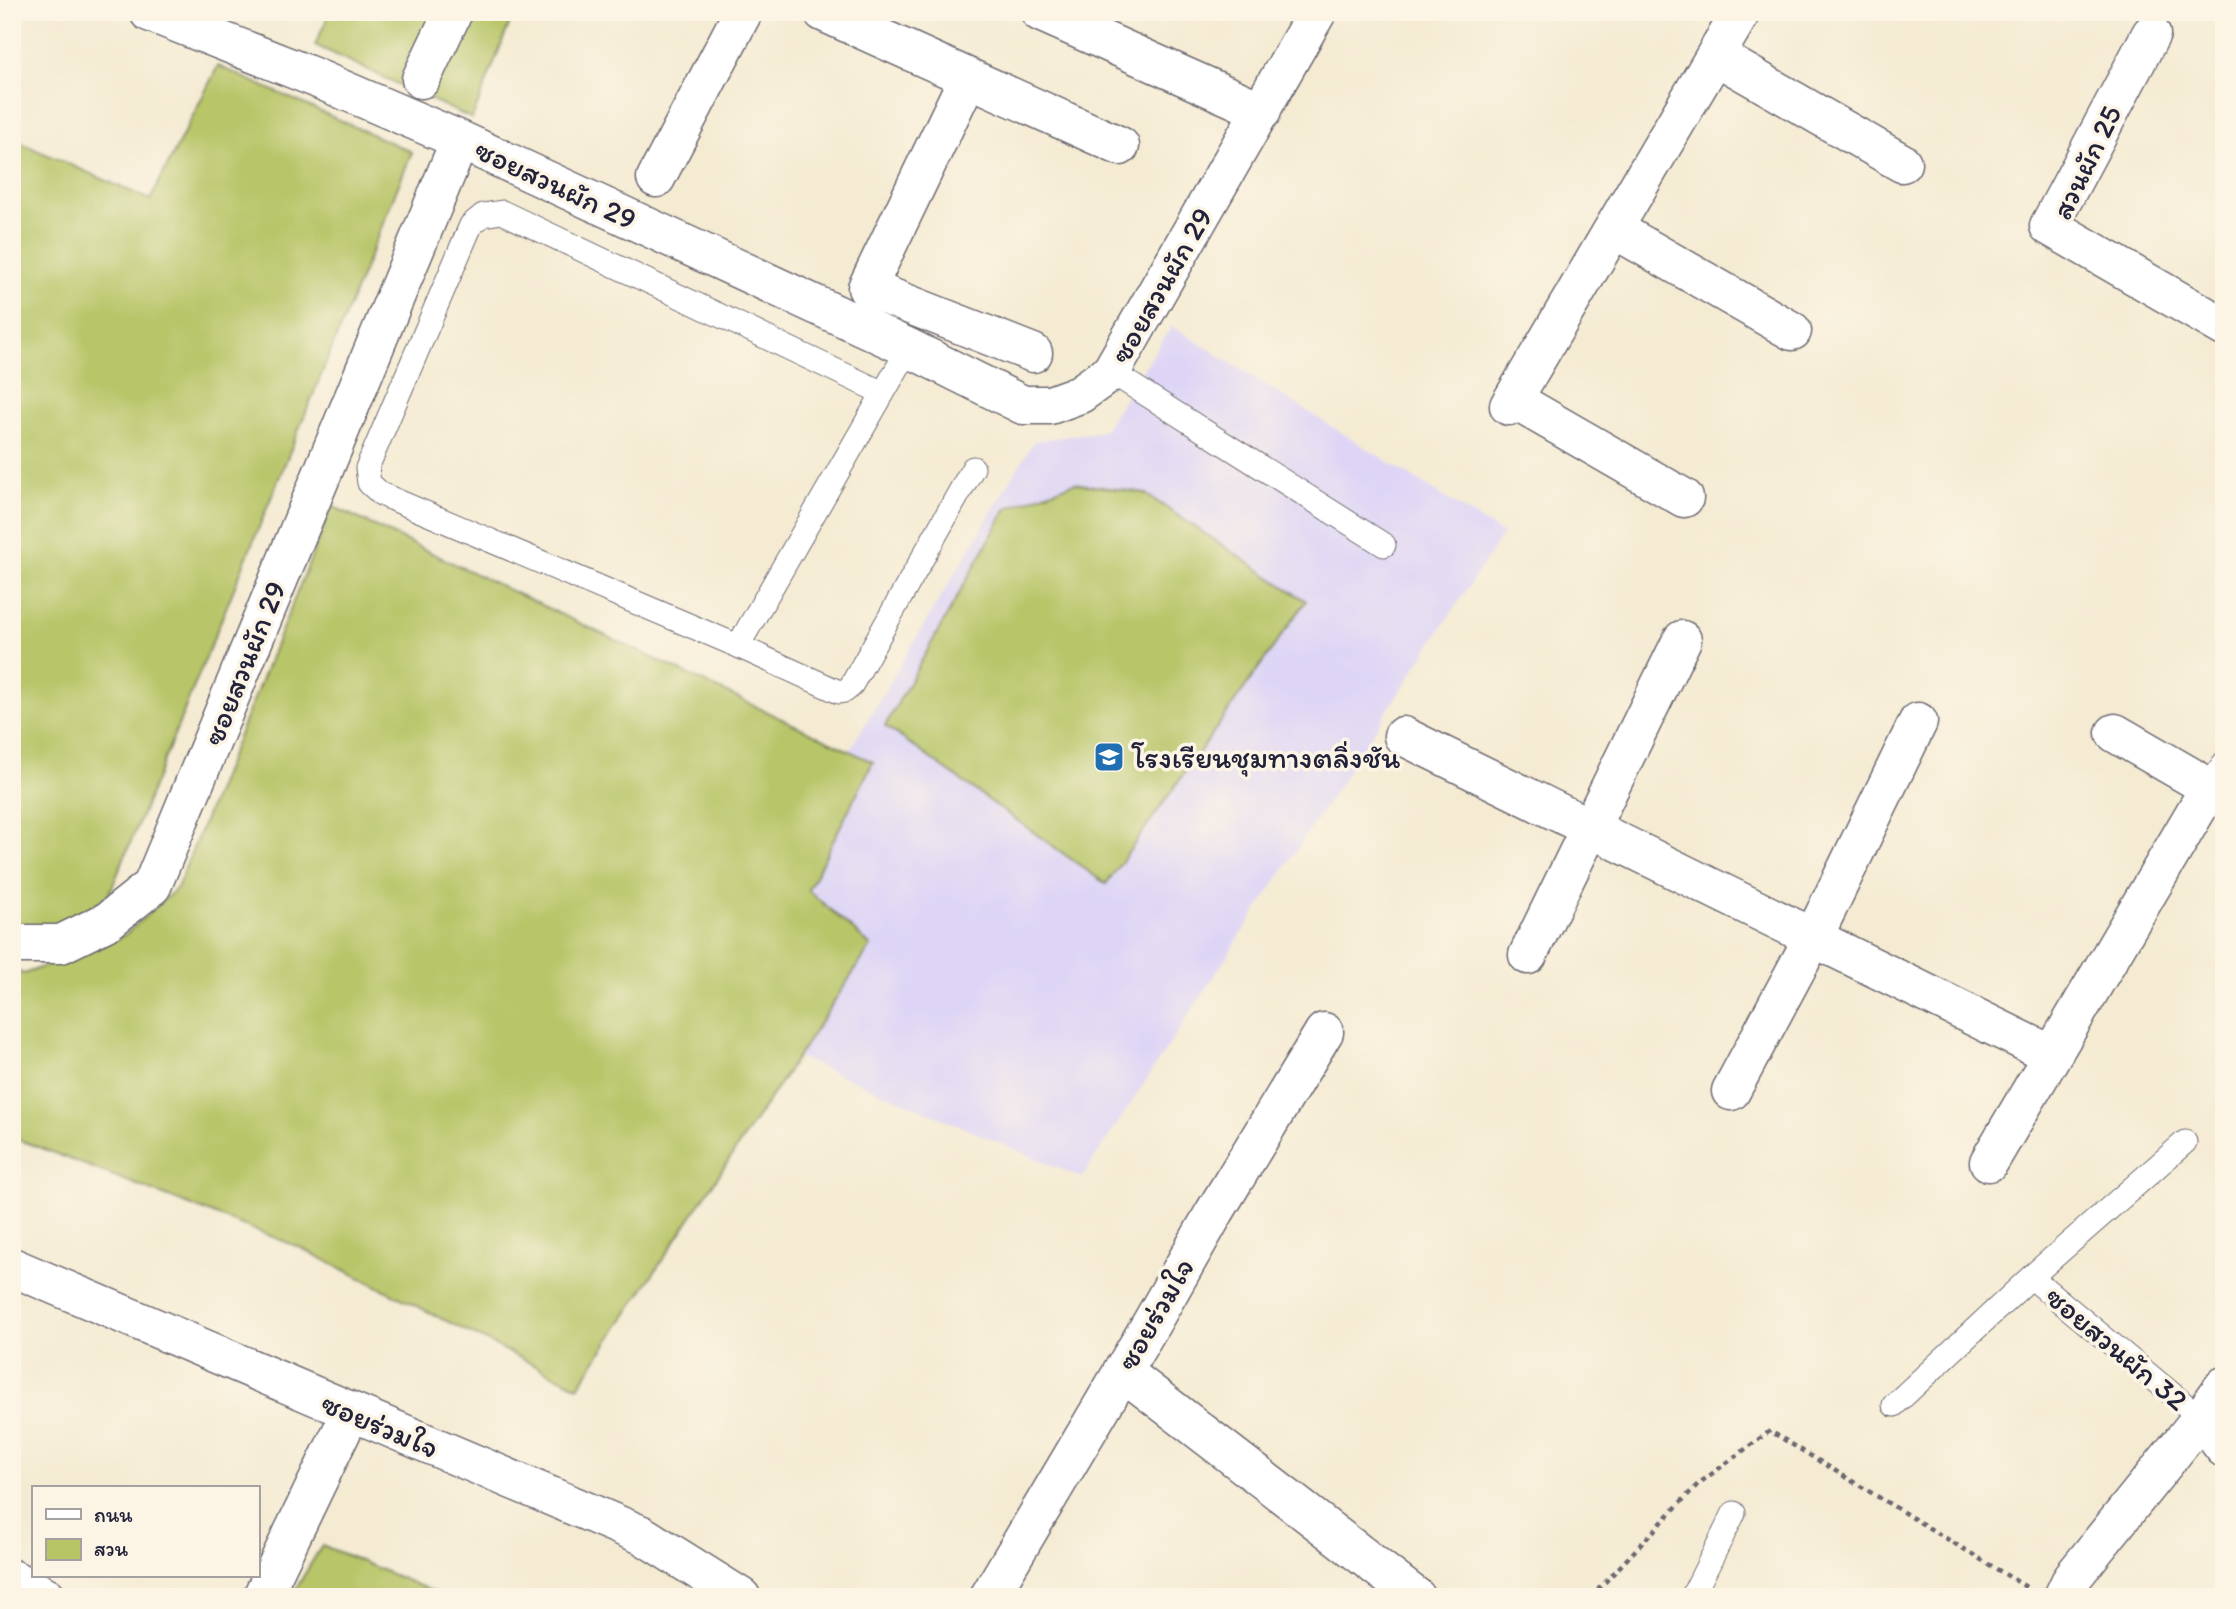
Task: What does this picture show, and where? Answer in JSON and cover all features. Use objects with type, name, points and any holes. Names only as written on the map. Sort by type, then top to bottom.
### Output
[{"type":"street","points":[[149,12],[311,76],[460,140]]},
{"type":"street","points":[[421,79],[453,12]]},
{"type":"street","points":[[656,178],[743,12]]},
{"type":"street","points":[[823,12],[1120,146]]},
{"type":"street","points":[[1040,12],[1262,111]]},
{"type":"street","name":"ซอยสวนผัก 29","points":[[12,944],[61,944],[108,921],[152,886],[460,140],[909,348],[1023,405],[1050,405],[1080,394],[1111,372],[1318,12]]},
{"type":"street","points":[[1684,498],[1512,403],[1741,12]]},
{"type":"street","name":"สวนผัก 25","points":[[2151,34],[2049,226],[2224,327]]},
{"type":"street","points":[[1716,56],[1902,163]]},
{"type":"street","points":[[968,78],[867,288],[1033,353]]},
{"type":"street","points":[[1614,229],[1792,331]]},
{"type":"street","points":[[1528,955],[1682,640]]},
{"type":"street","points":[[1731,1091],[1813,938],[1918,722]]},
{"type":"street","points":[[1989,1162],[2219,782],[2115,733]]},
{"type":"street","points":[[1403,736],[2052,1055]]},
{"type":"street","name":"ซอยร่วมใจ","points":[[989,1597],[1213,1213],[1324,1032]]},
{"type":"street","name":"ซอยร่วมใจ","points":[[12,1268],[642,1535],[741,1597]]},
{"type":"street","points":[[1122,1371],[1416,1597]]},
{"type":"street","points":[[2050,1595],[2072,1578],[2224,1386]]},
{"type":"street","points":[[262,1597],[351,1412]]},
{"type":"street","name":"ซอยสวนผัก 32","points":[[2201,1418],[2224,1448]]},
{"type":"street","points":[[12,1579],[47,1597]]},
{"type":"lane","points":[[883,393],[502,212],[483,215],[471,225],[367,468],[369,483],[381,494],[738,646],[839,692],[851,686],[973,468]]},
{"type":"lane","points":[[738,646],[909,348]]},
{"type":"lane","points":[[1111,372],[1384,545]]},
{"type":"lane","name":"ซอยสวนผัก 32","points":[[2185,1142],[2031,1277],[2201,1418]]},
{"type":"lane","points":[[1894,1405],[2031,1277]]},
{"type":"lane","points":[[1692,1597],[1734,1513]]},
{"type":"path","points":[[1591,1597],[1698,1484],[1770,1431],[2050,1595]]},
{"type":"shaded area","name":"โรงเรียนชุมทางตลิ่งชัน","points":[[1172,326],[1503,534],[1082,1178],[798,1057],[871,946],[808,890],[873,763],[849,751],[1034,441],[1103,431]]},
{"type":"green space","points":[[330,12],[514,12],[472,119],[315,45]]},
{"type":"green space","points":[[218,66],[412,152],[109,895],[36,944],[12,934],[12,139],[150,200]]},
{"type":"green space","points":[[1074,483],[1144,493],[1306,601],[1106,884],[885,726],[1007,508]]},
{"type":"green space","points":[[332,506],[873,762],[808,890],[871,946],[578,1387],[299,1247],[12,1137],[12,970],[24,974],[125,935],[177,888]]},
{"type":"green space","points":[[322,1545],[446,1597],[291,1597]]},
{"type":"place","name":"โรงเรียนชุมทางตลิ่งชัน","points":[[1109,757]]}]
